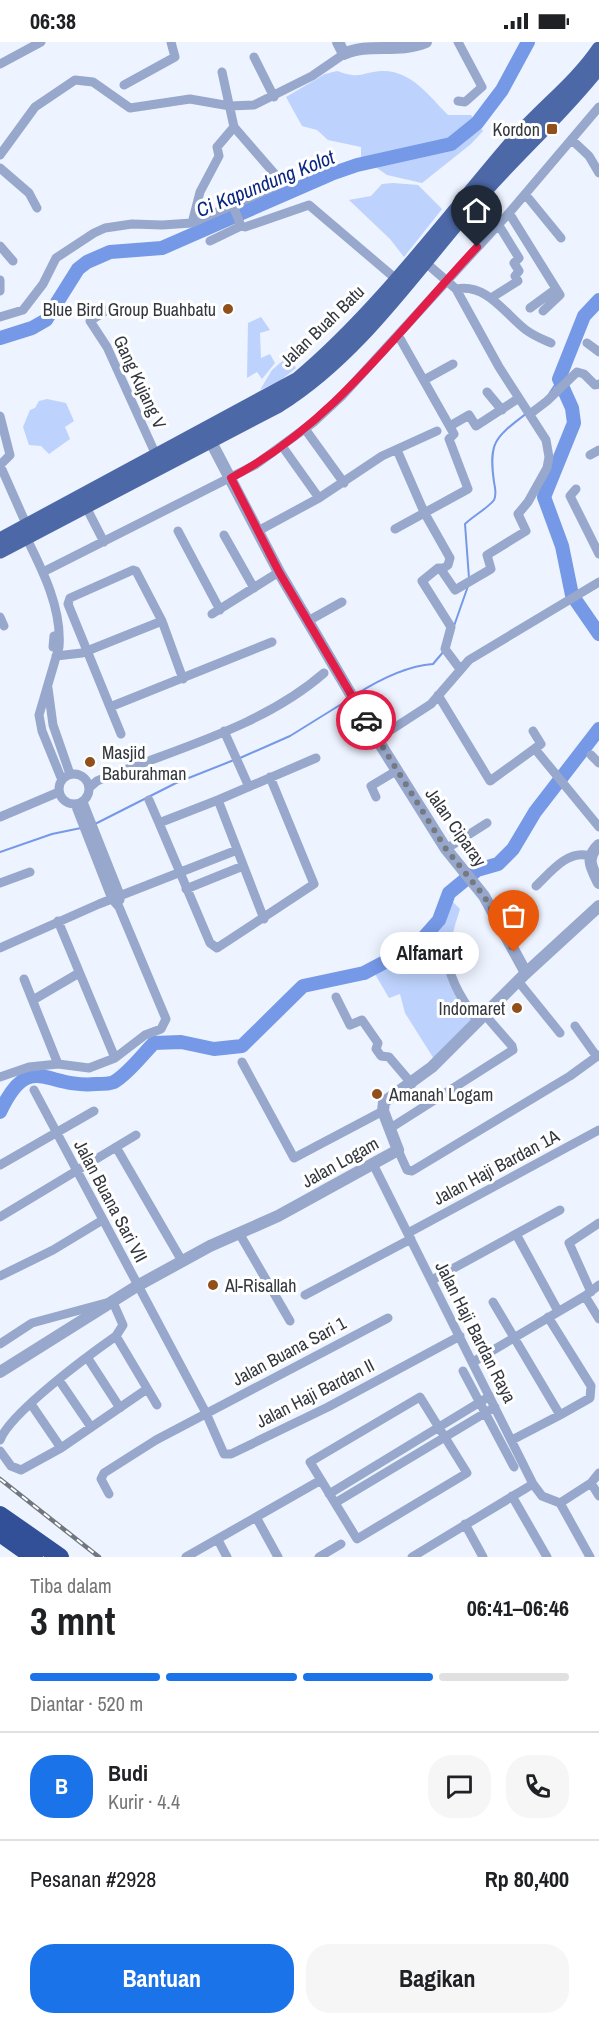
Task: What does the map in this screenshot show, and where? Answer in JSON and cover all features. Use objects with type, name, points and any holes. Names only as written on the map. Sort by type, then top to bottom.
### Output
[{"type":"highway","points":[[0,1515],[60,1557]]},
{"type":"highway","points":[[0,1533],[34,1557]]},
{"type":"main road","name":"Jalan Buah Batu","points":[[385,302],[396,279],[520,134],[566,88],[599,49]]},
{"type":"main road","name":"Jalan Buah Batu","points":[[0,540],[86,507],[279,405],[304,388],[342,356],[372,316],[425,262],[481,195],[599,67]]},
{"type":"main road","name":"Jalan Buah Batu","points":[[0,551],[26,531],[156,455],[298,379],[372,316]]},
{"type":"street","points":[[0,64],[42,42]]},
{"type":"street","points":[[124,85],[175,57],[176,50],[171,42]]},
{"type":"street","points":[[338,42],[344,54]]},
{"type":"street","points":[[0,155],[35,107],[75,80],[93,82],[125,106],[136,109],[196,100],[230,106],[254,105],[274,97],[328,66],[344,54],[367,45],[408,48],[426,42]]},
{"type":"street","points":[[458,42],[482,87],[465,102],[458,100]]},
{"type":"street","points":[[255,57],[274,97]]},
{"type":"street","points":[[1,314],[23,310],[44,285],[56,258],[80,240],[105,228],[196,221],[234,207],[280,183],[234,127],[222,72]]},
{"type":"street","points":[[43,572],[231,478],[305,429],[342,396],[509,213],[599,107]]},
{"type":"street","points":[[196,221],[200,192],[219,156],[217,147],[234,127]]},
{"type":"street","points":[[572,140],[589,156],[599,173]]},
{"type":"street","points":[[0,168],[29,193],[37,208]]},
{"type":"street","points":[[525,194],[561,238]]},
{"type":"street","points":[[234,207],[241,224],[248,227],[304,205],[311,207],[396,279]]},
{"type":"street","points":[[509,213],[560,297],[543,311]]},
{"type":"street","points":[[210,241],[241,224]]},
{"type":"street","points":[[491,298],[518,281],[515,276],[519,271],[514,263],[519,258],[498,224]]},
{"type":"street","points":[[0,246],[13,261]]},
{"type":"street","points":[[425,262],[456,290],[546,440],[549,457],[540,481],[518,514],[526,531],[487,555],[491,569],[454,590],[440,568]]},
{"type":"street","points":[[0,280],[0,291]]},
{"type":"street","points":[[456,290],[470,289],[491,298],[526,330],[551,343]]},
{"type":"street","points":[[530,308],[556,289]]},
{"type":"street","name":"Gang Kujang V","points":[[112,307],[90,320],[107,347],[156,455]]},
{"type":"street","points":[[395,529],[468,491],[449,439],[454,434],[398,334]]},
{"type":"street","points":[[587,343],[599,352]]},
{"type":"street","points":[[424,380],[453,364]]},
{"type":"street","points":[[529,412],[547,401],[580,372],[595,385],[599,384]]},
{"type":"street","points":[[488,392],[502,410]]},
{"type":"street","points":[[450,426],[469,416],[476,426],[519,398]]},
{"type":"street","points":[[0,416],[10,454],[8,460],[0,465],[54,603],[56,651],[48,686],[53,725],[66,777],[60,795]]},
{"type":"street","points":[[305,429],[344,483]]},
{"type":"street","points":[[258,531],[344,483],[371,463],[437,431]]},
{"type":"street","points":[[92,783],[224,731],[284,703],[330,670],[308,621],[279,572],[210,440]]},
{"type":"street","points":[[282,446],[319,498]]},
{"type":"street","points":[[397,450],[424,512],[450,558],[448,565],[422,581],[451,627],[445,650],[460,669]]},
{"type":"street","points":[[576,489],[570,496],[599,554]]},
{"type":"street","points":[[86,507],[104,542]]},
{"type":"street","points":[[178,531],[216,612],[279,572]]},
{"type":"street","points":[[224,535],[254,588]]},
{"type":"street","points":[[121,734],[68,600],[133,570],[140,575],[162,621],[183,679]]},
{"type":"street","points":[[377,739],[430,704],[469,660],[599,582]]},
{"type":"street","points":[[308,621],[342,602]]},
{"type":"street","points":[[56,651],[88,651],[162,621]]},
{"type":"street","points":[[110,707],[272,642]]},
{"type":"street","name":"Jalan Ciparay","points":[[330,670],[353,698],[446,849],[491,907],[522,977]]},
{"type":"street","points":[[438,695],[490,781],[535,749],[541,742],[533,731]]},
{"type":"street","points":[[224,731],[249,787]]},
{"type":"street","points":[[535,749],[599,828]]},
{"type":"street","points":[[591,754],[599,763]]},
{"type":"street","points":[[159,823],[316,758]]},
{"type":"street","points":[[376,797],[371,786],[396,771]]},
{"type":"street","points":[[66,777],[81,775],[92,783]]},
{"type":"street","points":[[149,800],[186,890],[214,947],[220,948],[314,884],[270,777]]},
{"type":"street","points":[[79,803],[87,798],[92,783]]},
{"type":"street","points":[[0,817],[60,795],[79,803],[166,1019],[161,1029],[145,1035],[115,1058],[89,1068],[58,1064],[29,1067],[2,1075],[0,1063]]},
{"type":"street","points":[[218,800],[264,919]]},
{"type":"street","points":[[446,849],[487,823]]},
{"type":"street","points":[[589,856],[599,845]]},
{"type":"street","points":[[0,948],[116,897],[237,850]]},
{"type":"street","points":[[536,886],[568,858],[583,854],[589,856]]},
{"type":"street","points":[[589,856],[599,882]]},
{"type":"street","points":[[186,890],[243,866]]},
{"type":"street","points":[[0,883],[30,872]]},
{"type":"street","name":"Jalan Logam","points":[[0,1372],[137,1286],[238,1233],[278,1216],[398,1150],[383,1111],[386,1100],[412,1084],[599,906]]},
{"type":"street","points":[[58,921],[115,1058]]},
{"type":"street","points":[[389,1129],[513,1050],[512,1046],[481,1019],[455,987],[446,963],[445,945]]},
{"type":"street","points":[[33,1000],[79,973]]},
{"type":"street","points":[[522,977],[560,1033]]},
{"type":"street","points":[[24,979],[58,1064]]},
{"type":"street","points":[[336,997],[350,1025],[362,1020],[377,1041],[376,1049],[381,1056],[388,1057],[412,1084]]},
{"type":"street","points":[[398,1150],[407,1170],[412,1171],[570,1076],[598,1056],[575,1026]]},
{"type":"street","points":[[242,1062],[294,1158],[383,1111]]},
{"type":"street","name":"Jalan Buana Sari VII","points":[[34,1090],[101,1221],[206,1413]]},
{"type":"street","name":"Jalan Buana Sari VII","points":[[0,1165],[94,1111]]},
{"type":"street","name":"Jalan Haji Bardan 1A","points":[[305,1295],[599,1130]]},
{"type":"street","points":[[0,1217],[136,1135]]},
{"type":"street","points":[[116,1147],[182,1261]]},
{"type":"street","name":"Jalan Haji Bardan Raya","points":[[373,1164],[532,1484],[542,1496],[560,1503]]},
{"type":"street","points":[[432,1280],[560,1210]]},
{"type":"street","points":[[0,1276],[63,1244],[101,1221]]},
{"type":"street","points":[[599,1223],[569,1242],[592,1293],[599,1318]]},
{"type":"street","points":[[238,1233],[290,1321]]},
{"type":"street","points":[[516,1234],[558,1311]]},
{"type":"street","points":[[473,1362],[514,1336],[592,1293],[599,1285]]},
{"type":"street","points":[[0,1344],[32,1323],[111,1301],[123,1325],[116,1336],[31,1404],[3,1433],[0,1440]]},
{"type":"street","points":[[493,1302],[560,1414]]},
{"type":"street","points":[[512,1440],[590,1398],[591,1386],[548,1317]]},
{"type":"street","name":"Jalan Buana Sari 1","points":[[109,1494],[101,1479],[106,1471],[156,1440],[388,1318]]},
{"type":"street","points":[[116,1336],[157,1405]]},
{"type":"street","name":"Jalan Haji Bardan II","points":[[206,1413],[224,1454],[228,1455],[328,1407],[460,1336]]},
{"type":"street","points":[[87,1357],[120,1408]]},
{"type":"street","points":[[463,1371],[514,1467]]},
{"type":"street","points":[[59,1380],[91,1427]]},
{"type":"street","points":[[0,1451],[11,1466],[21,1470],[61,1448],[147,1389]]},
{"type":"street","points":[[332,1498],[439,1425],[490,1396]]},
{"type":"street","points":[[416,1398],[424,1400],[439,1425],[465,1469],[465,1475],[361,1538],[354,1537],[310,1462],[416,1398]]},
{"type":"street","points":[[31,1404],[61,1448]]},
{"type":"street","points":[[332,1498],[495,1407]]},
{"type":"street","points":[[449,1419],[456,1430]]},
{"type":"street","points":[[590,1557],[560,1503],[591,1483],[599,1473]]},
{"type":"street","points":[[186,1557],[321,1480]]},
{"type":"street","points":[[591,1483],[599,1496]]},
{"type":"street","points":[[412,1557],[532,1484]]},
{"type":"street","points":[[512,1496],[547,1557]]},
{"type":"street","points":[[256,1517],[278,1557]]},
{"type":"street","points":[[465,1524],[483,1557]]},
{"type":"street","points":[[218,1540],[228,1557]]},
{"type":"street","points":[[319,1557],[341,1544]]},
{"type":"shaded area","points":[[337,71],[352,75],[383,71],[403,75],[427,93],[448,115],[471,115],[483,131],[471,144],[422,183],[387,175],[361,157],[361,147],[328,140],[317,130],[302,126],[286,97],[325,74]]},
{"type":"shaded area","points":[[382,184],[418,185],[442,209],[404,257],[390,239],[349,200],[371,196]]},
{"type":"shaded area","points":[[261,317],[270,330],[260,333],[261,358],[270,354],[275,363],[262,379],[257,372],[247,378],[248,323]]},
{"type":"shaded area","points":[[287,357],[296,368],[281,380],[260,390],[272,370]]},
{"type":"shaded area","points":[[47,399],[66,403],[74,421],[65,427],[70,439],[49,454],[41,446],[29,445],[23,427],[30,410],[35,408],[39,401]]},
{"type":"shaded area","points":[[450,899],[460,909],[451,942],[450,965],[458,987],[474,1017],[434,1059],[405,1013],[400,994],[389,998],[375,974],[430,939]]},
{"type":"waterway","name":"Ci Kapundung Kolot","points":[[0,338],[32,328],[46,320],[78,269],[87,262],[110,252],[162,248],[331,174],[357,165],[451,144],[477,123],[502,90],[528,42]]},
{"type":"waterway","points":[[599,300],[584,316],[559,379],[572,408],[574,423],[544,497],[562,546],[572,595],[599,634]]},
{"type":"waterway","points":[[549,394],[559,379]]},
{"type":"waterway","points":[[469,578],[465,524],[494,500],[496,493],[492,468],[494,448],[501,435],[527,413]]},
{"type":"waterway","points":[[454,626],[468,586]]},
{"type":"waterway","points":[[355,695],[392,675],[433,664],[444,651]]},
{"type":"waterway","points":[[240,758],[290,736],[348,700]]},
{"type":"waterway","points":[[0,1112],[11,1093],[21,1082],[30,1077],[40,1076],[79,1084],[112,1083],[125,1074],[154,1043],[181,1042],[214,1049],[242,1046],[303,986],[364,973],[417,945],[439,920],[449,893],[477,870],[498,864],[513,849],[535,812],[599,729]]},
{"type":"waterway","points":[[95,824],[176,783],[234,760]]},
{"type":"waterway","points":[[0,852],[52,834],[81,828]]},
{"type":"railway","points":[[0,1479],[99,1557]]},
{"type":"way so far","points":[[366,720],[446,849],[484,896],[514,952]]},
{"type":"place","name":"Kordon","points":[[552,129]]},
{"type":"place","name":"Blue Bird Group Buahbatu","points":[[228,309]]},
{"type":"place","name":"Masjid Baburahman","points":[[90,762]]},
{"type":"place","name":"Alfamart","points":[[514,952]]},
{"type":"place","name":"Indomaret","points":[[517,1008]]},
{"type":"place","name":"Amanah Logam","points":[[377,1094]]},
{"type":"place","name":"Al-Risallah","points":[[213,1285]]},
{"type":"route","points":[[366,720],[279,572],[231,478],[262,461],[314,422],[342,396],[477,247]]}]
